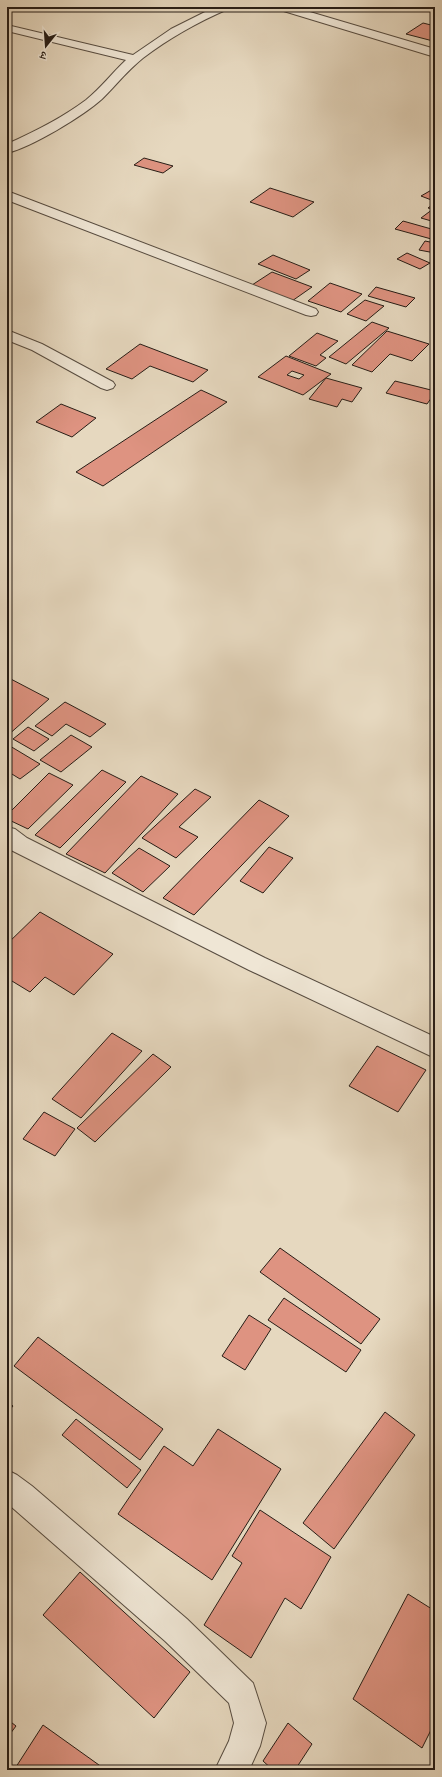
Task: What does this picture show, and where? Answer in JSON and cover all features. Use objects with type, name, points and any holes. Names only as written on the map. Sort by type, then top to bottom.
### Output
[{"type":"street","points":[[7,149],[66,119],[85,107],[110,85],[135,59],[171,35],[224,7]]},
{"type":"street","points":[[281,7],[435,53]]},
{"type":"street","points":[[7,28],[135,59]]},
{"type":"street","points":[[7,195],[311,312]]},
{"type":"street","points":[[7,335],[37,347],[107,385]]},
{"type":"street","points":[[7,836],[26,848],[257,964],[435,1048]]},
{"type":"street","points":[[7,1485],[22,1496],[176,1630],[242,1694],[250,1723],[244,1746],[230,1770]]},
{"type":"building","points":[[423,23],[435,26],[435,39],[433,41],[406,34]]},
{"type":"building","points":[[144,158],[173,166],[163,173],[134,165]]},
{"type":"building","points":[[270,188],[314,202],[293,217],[250,202]]},
{"type":"building","points":[[435,188],[434,201],[421,196]]},
{"type":"building","points":[[435,203],[435,222],[421,218],[433,209],[428,208]]},
{"type":"building","points":[[403,221],[435,230],[435,240],[395,229]]},
{"type":"building","points":[[425,241],[435,243],[435,253],[419,250]]},
{"type":"building","points":[[407,253],[430,263],[420,269],[397,259]]},
{"type":"building","points":[[273,255],[310,270],[296,279],[258,264]]},
{"type":"building","points":[[272,272],[312,287],[292,301],[252,285]]},
{"type":"building","points":[[330,283],[362,294],[341,312],[308,301]]},
{"type":"building","points":[[376,287],[415,298],[406,307],[368,296]]},
{"type":"building","points":[[365,300],[384,306],[366,321],[347,314]]},
{"type":"building","points":[[372,322],[389,328],[346,364],[329,357]]},
{"type":"building","points":[[387,331],[429,344],[412,361],[390,354],[372,372],[352,365]]},
{"type":"building","points":[[317,333],[338,341],[320,355],[326,358],[316,366],[289,356]]},
{"type":"building","points":[[140,344],[208,370],[193,382],[150,366],[132,379],[106,369]]},
{"type":"building","points":[[286,356],[331,374],[303,395],[258,377]],"holes":[[[292,371],[304,375],[299,379],[287,375]]]},
{"type":"building","points":[[326,378],[362,388],[352,402],[342,399],[337,407],[309,399]]},
{"type":"building","points":[[395,381],[435,391],[435,393],[427,404],[386,393]]},
{"type":"building","points":[[201,390],[227,402],[103,486],[76,472]]},
{"type":"building","points":[[61,404],[96,418],[72,437],[36,422]]},
{"type":"building","points":[[7,677],[49,699],[7,736]]},
{"type":"building","points":[[65,702],[106,724],[90,737],[66,724],[52,736],[35,726]]},
{"type":"building","points":[[28,727],[49,739],[34,751],[13,739]]},
{"type":"building","points":[[71,735],[92,747],[61,772],[40,760]]},
{"type":"building","points":[[10,746],[40,764],[20,779],[7,771],[7,748]]},
{"type":"building","points":[[102,770],[126,782],[60,848],[35,835]]},
{"type":"building","points":[[49,773],[73,785],[28,829],[7,819],[7,815]]},
{"type":"building","points":[[141,776],[178,794],[105,873],[66,854]]},
{"type":"building","points":[[195,789],[211,797],[179,827],[198,837],[176,858],[142,838]]},
{"type":"building","points":[[259,800],[289,816],[194,915],[163,898]]},
{"type":"building","points":[[269,847],[293,858],[263,893],[240,881]]},
{"type":"building","points":[[139,848],[170,866],[143,892],[112,873]]},
{"type":"building","points":[[40,912],[113,954],[74,995],[45,977],[30,992],[7,978],[7,944]]},
{"type":"building","points":[[112,1033],[142,1051],[81,1118],[52,1099]]},
{"type":"building","points":[[377,1046],[426,1070],[398,1112],[349,1086]]},
{"type":"building","points":[[153,1054],[171,1067],[95,1142],[77,1128]]},
{"type":"building","points":[[44,1112],[75,1129],[55,1156],[23,1139]]},
{"type":"building","points":[[280,1248],[380,1319],[361,1344],[260,1272]]},
{"type":"building","points":[[284,1298],[361,1350],[346,1372],[268,1320]]},
{"type":"building","points":[[249,1315],[271,1329],[245,1370],[222,1356]]},
{"type":"building","points":[[38,1337],[163,1429],[140,1460],[14,1366]]},
{"type":"building","points":[[7,1401],[13,1406],[7,1413]]},
{"type":"building","points":[[385,1412],[415,1435],[334,1549],[303,1523]]},
{"type":"building","points":[[76,1419],[141,1470],[127,1488],[62,1435]]},
{"type":"building","points":[[218,1429],[281,1469],[212,1580],[118,1514],[164,1446],[193,1466]]},
{"type":"building","points":[[260,1510],[331,1557],[301,1609],[285,1598],[251,1658],[204,1625],[242,1563],[232,1556]]},
{"type":"building","points":[[80,1572],[190,1672],[154,1718],[43,1615]]},
{"type":"building","points":[[408,1594],[435,1611],[435,1722],[422,1748],[353,1699]]},
{"type":"building","points":[[7,1719],[16,1726],[7,1738]]},
{"type":"building","points":[[288,1723],[312,1744],[295,1770],[273,1770],[263,1761]]},
{"type":"building","points":[[43,1725],[106,1770],[14,1770]]}]
